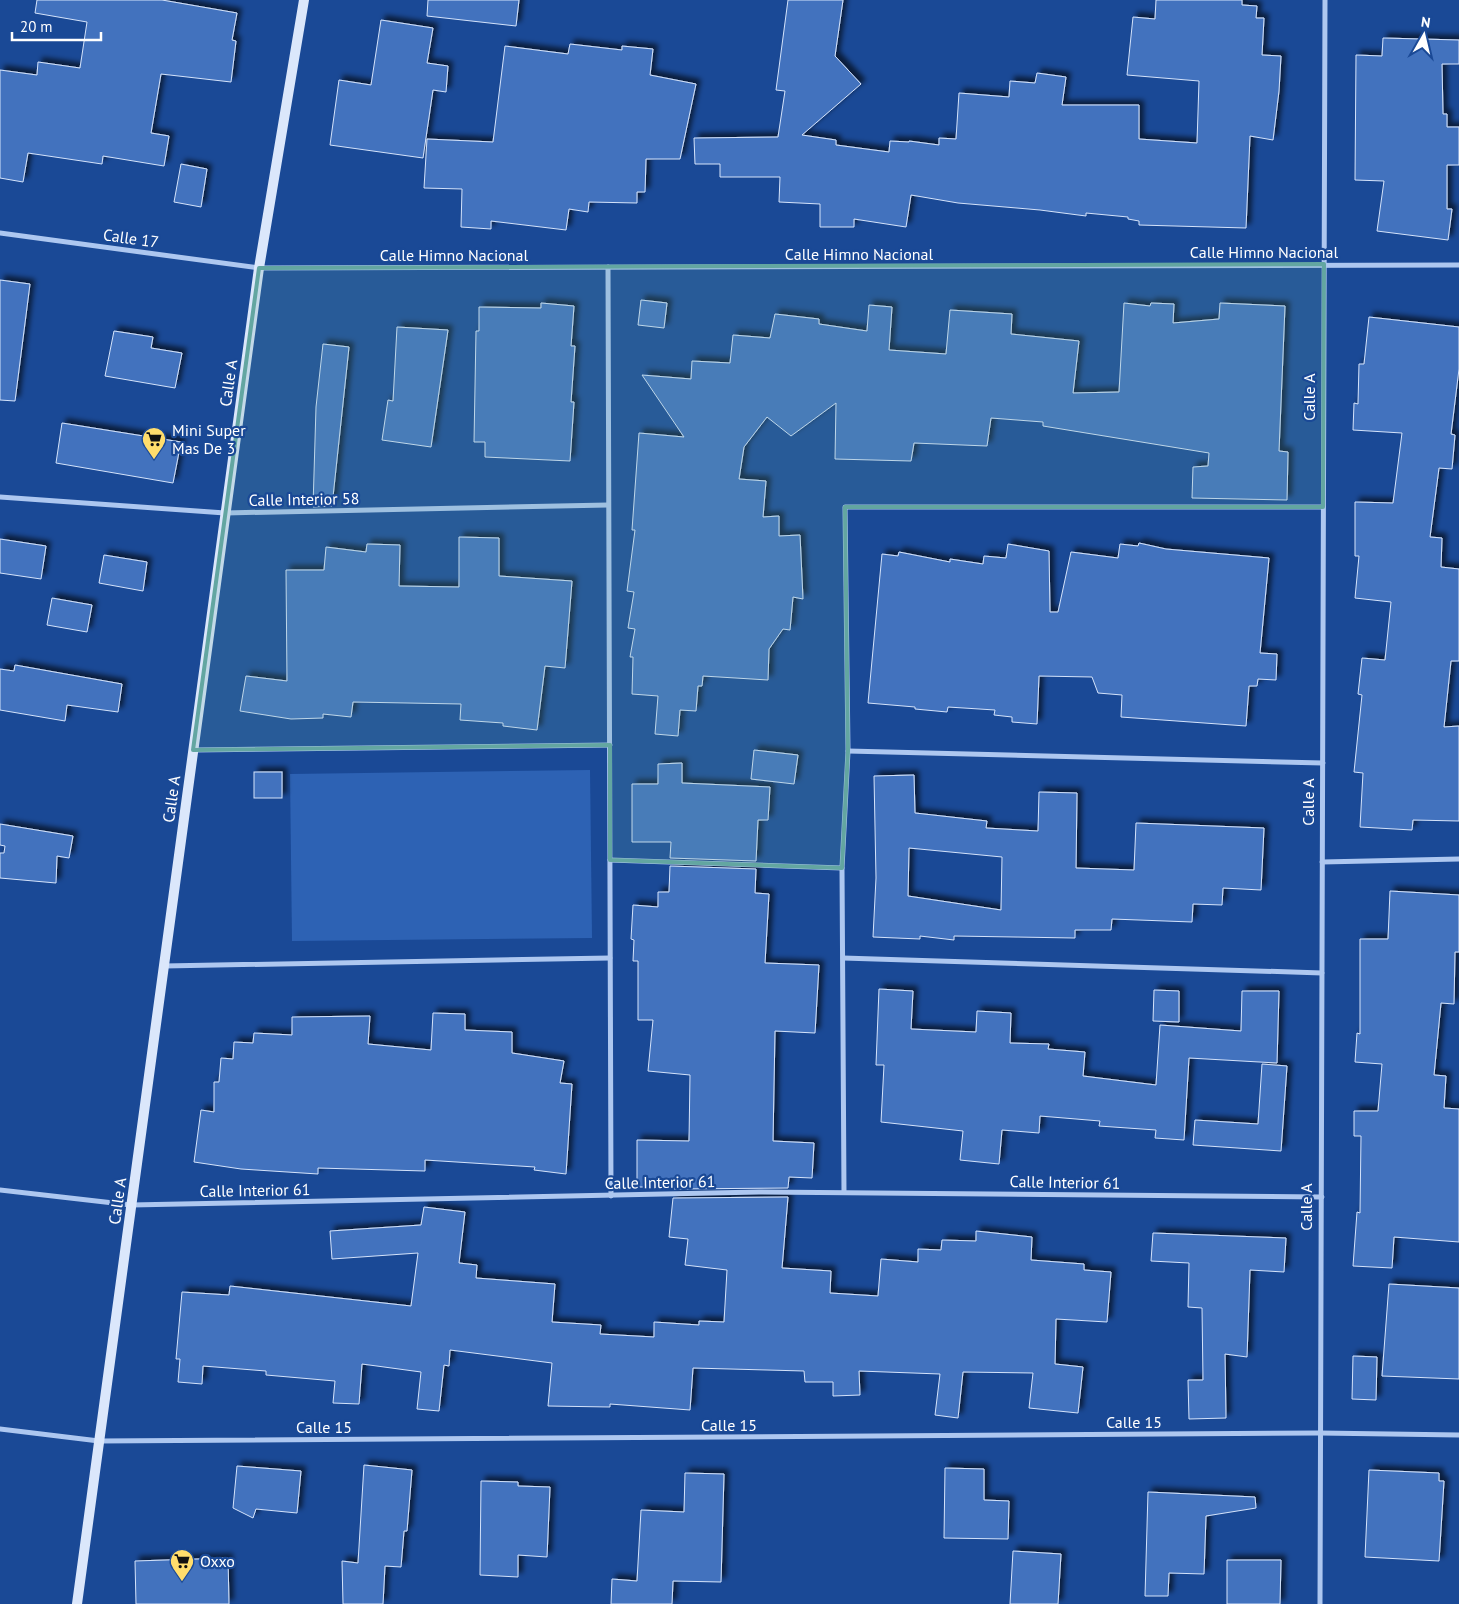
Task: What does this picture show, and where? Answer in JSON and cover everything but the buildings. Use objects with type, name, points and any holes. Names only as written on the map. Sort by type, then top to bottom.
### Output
[{"type":"street","name":"Calle A","points":[[77,1604],[259,268],[304,0]]},
{"type":"street","name":"Calle A","points":[[1320,1604],[1325,0]]},
{"type":"street","name":"Calle 17","points":[[0,233],[259,268]]},
{"type":"street","name":"Calle Himno Nacional","points":[[259,268],[1459,265]]},
{"type":"street","points":[[608,267],[611,1196]]},
{"type":"street","name":"Calle Interior 58","points":[[0,497],[225,513],[608,506]]},
{"type":"street","points":[[844,1192],[842,868],[848,751],[845,507],[1324,507]]},
{"type":"street","points":[[193,750],[610,745]]},
{"type":"street","points":[[848,751],[1323,763]]},
{"type":"street","points":[[1322,862],[1459,859]]},
{"type":"street","points":[[610,860],[842,868]]},
{"type":"street","points":[[163,966],[610,958]]},
{"type":"street","points":[[844,958],[1322,973]]},
{"type":"street","name":"Calle Interior 61","points":[[0,1190],[131,1204],[844,1192],[1322,1197]]},
{"type":"street","name":"Calle 15","points":[[0,1429],[99,1441],[1320,1433],[1459,1435]]},
{"type":"highlighted area","points":[[1324,264],[1323,507],[845,507],[848,751],[842,868],[610,860],[610,745],[193,750],[259,268]]},
{"type":"shaded area","points":[[590,770],[592,938],[292,941],[290,774]]},
{"type":"place","name":"Mini Super Mas De 3","points":[[154,460]]},
{"type":"place","name":"Oxxo","points":[[182,1582]]}]
